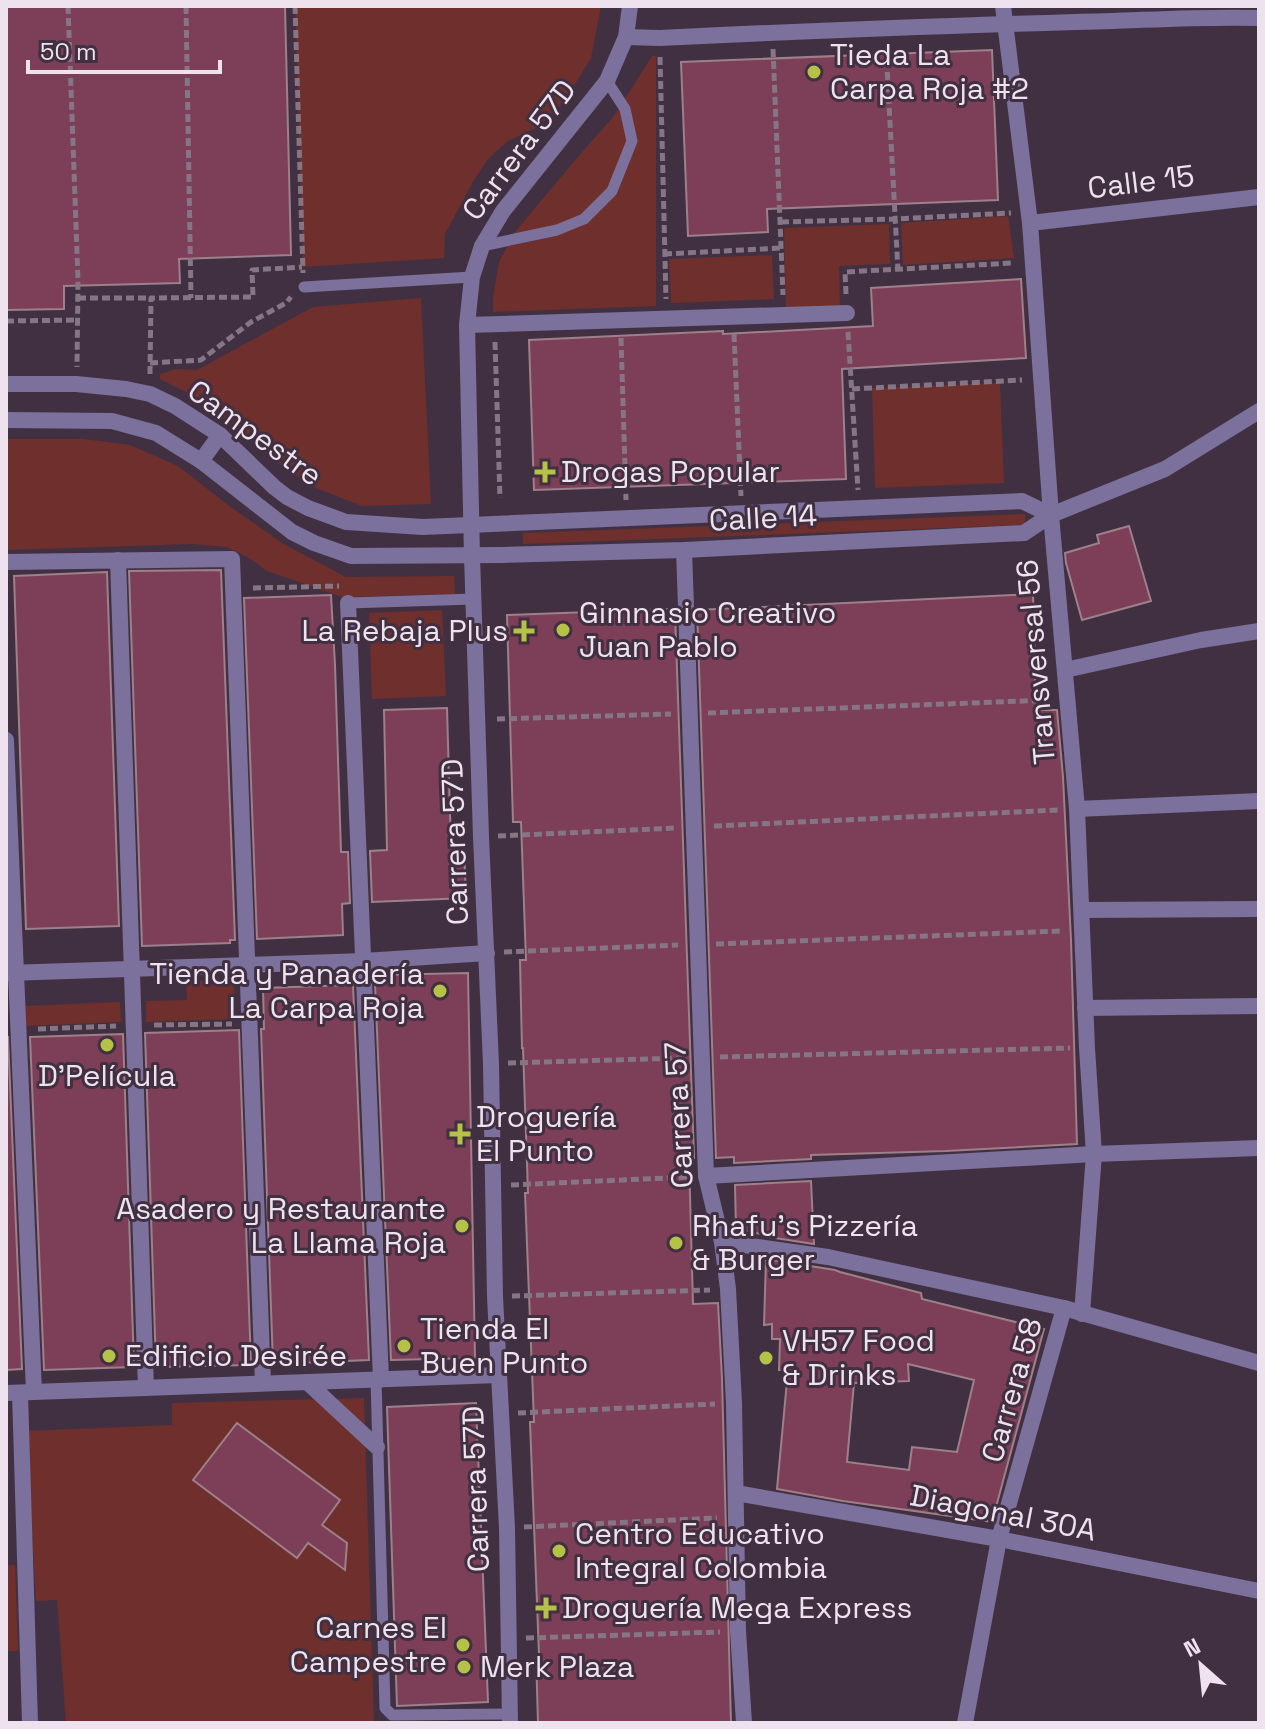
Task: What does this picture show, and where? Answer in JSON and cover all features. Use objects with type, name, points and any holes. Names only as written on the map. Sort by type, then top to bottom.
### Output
[{"type":"street","name":"Carrera 57D","points":[[510,1719],[507,1528],[495,1297],[491,1064],[481,837],[467,325],[472,277],[482,246],[503,211],[607,81],[626,37],[630,6]]},
{"type":"street","name":"Transversal 56","points":[[1003,6],[1029,217],[1077,809],[1094,1154],[1082,1314]]},
{"type":"street","points":[[626,37],[1212,17],[1259,18]]},
{"type":"street","name":"Calle 15","points":[[1029,217],[1259,197]]},
{"type":"street","points":[[467,325],[847,313]]},
{"type":"street","name":"Campestre","points":[[6,384],[76,384],[150,394],[220,435],[287,497],[346,522],[423,527],[471,524]]},
{"type":"street","name":"Calle 14","points":[[472,556],[684,550],[1024,533],[1051,515],[1165,469],[1259,411]]},
{"type":"street","name":"Campestre","points":[[6,420],[112,421],[156,433],[201,461],[292,532],[351,556],[472,556]]},
{"type":"street","points":[[201,461],[220,435]]},
{"type":"street","name":"Calle 14","points":[[471,524],[1022,501],[1051,515]]},
{"type":"street","name":"Carrera 57","points":[[684,550],[706,1176],[722,1242],[728,1289],[734,1403],[738,1631],[744,1723]]},
{"type":"street","points":[[6,562],[232,559],[263,1383]]},
{"type":"street","points":[[118,560],[146,1388]]},
{"type":"street","points":[[348,595],[378,1379]]},
{"type":"street","points":[[1065,670],[1201,640],[1259,631]]},
{"type":"street","points":[[6,740],[11,973],[18,1030],[20,1393],[30,1723]]},
{"type":"street","points":[[1077,809],[1259,801]]},
{"type":"street","points":[[1082,910],[1259,909]]},
{"type":"street","points":[[11,973],[364,961],[487,953]]},
{"type":"street","points":[[1085,1008],[1259,1006]]},
{"type":"street","points":[[706,1176],[1259,1148]]},
{"type":"street","points":[[722,1242],[828,1257],[1064,1308],[1259,1363]]},
{"type":"street","name":"Carrera 58","points":[[965,1723],[999,1539],[1064,1308]]},
{"type":"street","points":[[20,1393],[499,1375]]},
{"type":"street","points":[[307,1382],[377,1447]]},
{"type":"street","name":"Diagonal 30A","points":[[736,1493],[999,1539],[1259,1591]]},
{"type":"lane","points":[[482,246],[557,230],[584,219],[612,191],[632,141],[625,109],[607,81]]},
{"type":"lane","points":[[304,287],[472,277]]},
{"type":"lane","points":[[348,595],[474,599]]},
{"type":"lane","points":[[378,1379],[377,1447],[385,1708],[392,1715],[510,1719]]},
{"type":"path","points":[[68,6],[78,298],[76,384]]},
{"type":"path","points":[[186,6],[191,298]]},
{"type":"path","points":[[150,363],[201,360],[251,322],[286,303],[304,287],[295,6]]},
{"type":"path","points":[[885,28],[898,271]]},
{"type":"path","points":[[772,32],[783,316]]},
{"type":"path","points":[[660,38],[666,320]]},
{"type":"path","points":[[781,222],[1029,217]]},
{"type":"path","points":[[664,254],[782,248]]},
{"type":"path","points":[[858,495],[845,272],[1032,262]]},
{"type":"path","points":[[78,298],[253,297],[252,270],[303,267]]},
{"type":"path","points":[[150,394],[151,298]]},
{"type":"path","points":[[734,317],[741,500]]},
{"type":"path","points":[[6,321],[78,320]]},
{"type":"path","points":[[621,321],[626,502]]},
{"type":"path","points":[[494,325],[500,498]]},
{"type":"path","points":[[852,389],[1041,379]]},
{"type":"path","points":[[233,589],[348,595]]},
{"type":"path","points":[[478,719],[1067,699]]},
{"type":"path","points":[[481,837],[1077,809]]},
{"type":"path","points":[[487,953],[1083,930]]},
{"type":"path","points":[[18,1030],[249,1024]]},
{"type":"path","points":[[491,1064],[1087,1048]]},
{"type":"path","points":[[493,1186],[706,1176]]},
{"type":"path","points":[[495,1297],[728,1289]]},
{"type":"path","points":[[501,1413],[734,1403]]},
{"type":"path","points":[[507,1528],[736,1518]]},
{"type":"path","points":[[509,1638],[738,1631]]},
{"type":"shaded area","points":[[295,6],[601,6],[591,58],[575,84],[555,113],[537,127],[508,141],[488,159],[445,234],[444,258],[303,267]]},
{"type":"shaded area","points":[[652,56],[656,56],[656,306],[493,312],[499,262],[515,232],[614,116]]},
{"type":"shaded area","points":[[1008,216],[1014,258],[903,265],[901,223]]},
{"type":"shaded area","points":[[889,224],[890,264],[839,266],[840,309],[786,311],[784,228]]},
{"type":"shaded area","points":[[772,255],[774,299],[671,303],[669,259]]},
{"type":"shaded area","points":[[421,298],[431,504],[362,506],[316,488],[284,468],[200,399],[160,379],[160,374],[176,369],[197,370],[313,307]]},
{"type":"shaded area","points":[[1000,383],[1004,483],[875,488],[872,388]]},
{"type":"shaded area","points":[[6,439],[84,439],[130,445],[178,466],[282,543],[346,577],[454,576],[455,594],[342,597],[267,571],[227,547],[192,544],[6,550]]},
{"type":"shaded area","points":[[1025,514],[1025,525],[523,544],[523,533]]},
{"type":"shaded area","points":[[442,610],[446,696],[372,699],[369,613]]},
{"type":"shaded area","points":[[234,980],[235,1019],[146,1022],[146,1001],[187,1000],[186,981]]},
{"type":"shaded area","points":[[120,1002],[121,1022],[25,1026],[24,1006]]},
{"type":"shaded area","points":[[364,1398],[374,1723],[66,1723],[57,1600],[36,1601],[26,1431],[172,1425],[172,1403]]},
{"type":"shaded area","points":[[6,1565],[15,1565],[18,1651],[6,1651]]},
{"type":"building","points":[[6,6],[285,6],[291,255],[179,259],[180,283],[64,286],[64,309],[6,310]]},
{"type":"building","points":[[992,50],[998,200],[767,209],[768,232],[688,236],[681,62]]},
{"type":"building","points":[[1021,279],[1026,358],[842,369],[846,479],[534,490],[529,340],[873,326],[871,288]]},
{"type":"building","points":[[1129,526],[1151,601],[1082,620],[1065,553],[1099,543],[1097,535]]},
{"type":"building","points":[[221,570],[235,940],[230,940],[230,943],[142,946],[129,571]]},
{"type":"building","points":[[107,572],[119,926],[26,929],[14,576]]},
{"type":"building","points":[[1033,594],[1036,710],[1057,710],[1063,777],[1077,1144],[811,1155],[811,1159],[734,1163],[734,1157],[716,1158],[697,610]]},
{"type":"building","points":[[331,595],[341,852],[348,852],[350,903],[342,904],[343,935],[257,939],[244,598]]},
{"type":"building","points":[[671,609],[675,612],[694,1158],[689,1159],[693,1304],[718,1303],[731,1723],[538,1723],[536,1655],[539,1655],[530,1422],[534,1422],[520,960],[526,960],[521,822],[513,822],[507,615]]},
{"type":"building","points":[[447,708],[451,848],[464,847],[466,898],[372,902],[370,851],[387,850],[384,710]]},
{"type":"building","points":[[468,973],[475,1358],[391,1360],[375,984],[380,984],[380,975]]},
{"type":"building","points":[[353,985],[369,1360],[273,1364],[261,1029],[264,1029],[263,988]]},
{"type":"building","points":[[239,1030],[251,1365],[156,1367],[145,1033]]},
{"type":"building","points":[[123,1034],[134,1367],[44,1370],[30,1037]]},
{"type":"building","points":[[6,1037],[22,1369],[6,1370]]},
{"type":"building","points":[[811,1181],[814,1244],[736,1230],[735,1185]]},
{"type":"building","points":[[766,1259],[835,1270],[921,1293],[922,1299],[1044,1329],[992,1522],[777,1489],[788,1370],[779,1370],[780,1339],[772,1339],[772,1324],[764,1325]],"holes":[[[908,1364],[974,1380],[957,1452],[912,1447],[909,1470],[847,1462],[854,1383],[909,1381]]]},
{"type":"building","points":[[476,1403],[488,1702],[397,1706],[387,1407]]},
{"type":"building","points":[[237,1423],[340,1500],[322,1525],[347,1543],[345,1570],[308,1543],[297,1558],[193,1480]]},
{"type":"place","name":"Tieda La Carpa Roja #2","points":[[814,72]]},
{"type":"place","name":"Drogas Popular","points":[[545,472]]},
{"type":"place","name":"Gimnasio Creativo Juan Pablo","points":[[563,630]]},
{"type":"place","name":"La Rebaja Plus","points":[[524,631]]},
{"type":"place","name":"Tienda y Panadería La Carpa Roja","points":[[440,991]]},
{"type":"place","name":"D'Película","points":[[107,1045]]},
{"type":"place","name":"Droguería El Punto","points":[[460,1134]]},
{"type":"place","name":"Asadero y Restaurante La Llama Roja","points":[[462,1226]]},
{"type":"place","name":"Rhafu's Pizzería & Burger","points":[[676,1243]]},
{"type":"place","name":"Tienda El Buen Punto","points":[[404,1346]]},
{"type":"place","name":"Edificio Desirée","points":[[109,1356]]},
{"type":"place","name":"VH57 Food & Drinks","points":[[766,1358]]},
{"type":"place","name":"Centro Educativo Integral Colombia","points":[[559,1551]]},
{"type":"place","name":"Droguería Mega Express","points":[[546,1608]]},
{"type":"place","name":"Carnes El Campestre","points":[[463,1645]]},
{"type":"place","name":"Merk Plaza","points":[[464,1667]]}]
